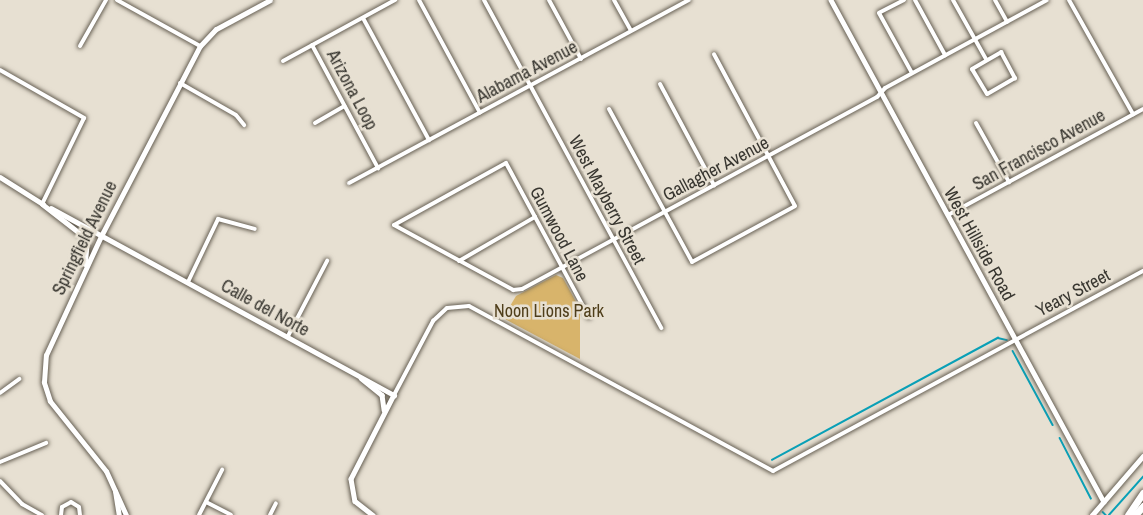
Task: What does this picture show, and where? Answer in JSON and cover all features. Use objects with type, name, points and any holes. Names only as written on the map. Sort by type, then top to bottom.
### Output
[{"type":"highway","points":[[1128,515],[1143,493]]},
{"type":"highway","points":[[1135,515],[1143,506]]},
{"type":"main road","name":"Springfield Avenue","points":[[126,515],[113,483],[56,411],[44,382],[48,349],[101,236],[200,46],[216,29],[270,0]]},
{"type":"main road","points":[[42,204],[87,239],[89,248],[83,276]]},
{"type":"main road","points":[[1092,515],[1143,456]]},
{"type":"main road","points":[[113,483],[119,515]]},
{"type":"street","points":[[80,46],[106,0]]},
{"type":"street","points":[[117,0],[200,46]]},
{"type":"street","name":"Arizona Loop","points":[[378,168],[312,45],[395,0]]},
{"type":"street","points":[[419,0],[480,113]]},
{"type":"street","name":"West Mayberry Street","points":[[484,0],[661,328]]},
{"type":"street","points":[[549,0],[581,59]]},
{"type":"street","points":[[614,0],[631,31]]},
{"type":"street","name":"Alabama Avenue","points":[[349,183],[581,59],[681,2],[689,0]]},
{"type":"street","name":"West Hillside Road","points":[[831,0],[1104,502]]},
{"type":"street","points":[[904,0],[879,13],[912,73]]},
{"type":"street","points":[[915,0],[945,56]]},
{"type":"street","points":[[953,0],[986,59]]},
{"type":"street","points":[[995,0],[1007,22]]},
{"type":"street","points":[[1069,0],[1133,114]]},
{"type":"street","name":"Gallagher Avenue","points":[[394,225],[518,290],[768,156],[1043,1]]},
{"type":"street","points":[[363,18],[429,140]]},
{"type":"street","points":[[283,61],[312,45]]},
{"type":"street","points":[[1001,52],[1015,78],[988,94],[972,69],[986,59],[1001,52]]},
{"type":"street","points":[[609,109],[692,262],[795,206],[714,54]]},
{"type":"street","points":[[0,70],[84,118],[42,204]]},
{"type":"street","points":[[180,83],[236,115],[244,125]]},
{"type":"street","points":[[660,84],[714,185]]},
{"type":"street","points":[[315,123],[345,106]]},
{"type":"street","name":"San Francisco Avenue","points":[[948,215],[1143,109]]},
{"type":"street","points":[[976,123],[1009,182]]},
{"type":"street","name":"Gumwood Lane","points":[[394,225],[506,163],[589,317]]},
{"type":"street","name":"Calle del Norte","points":[[0,177],[42,204],[394,395]]},
{"type":"street","points":[[459,261],[535,217]]},
{"type":"street","points":[[188,282],[218,219],[245,229],[255,229]]},
{"type":"street","points":[[288,336],[327,261]]},
{"type":"street","name":"Yeary Street","points":[[394,395],[438,315],[451,307],[469,306],[773,471],[1143,271]]},
{"type":"street","points":[[360,376],[382,395],[384,415]]},
{"type":"street","points":[[0,393],[19,379]]},
{"type":"street","points":[[373,515],[355,501],[351,483],[394,395]]},
{"type":"street","points":[[0,462],[46,443]]},
{"type":"street","points":[[199,515],[222,470]]},
{"type":"street","points":[[0,481],[22,504],[42,515]]},
{"type":"street","points":[[61,515],[62,507],[71,502],[79,507],[80,515]]},
{"type":"street","points":[[206,502],[231,515]]},
{"type":"street","points":[[270,515],[276,503]]},
{"type":"green space","name":"Noon Lions Park","points":[[556,275],[563,278],[580,309],[580,359],[503,318],[516,296]]},
{"type":"waterway","points":[[772,460],[998,338],[1007,340]]},
{"type":"waterway","points":[[1013,351],[1053,425]]},
{"type":"waterway","points":[[1060,438],[1091,498]]},
{"type":"waterway","points":[[1109,515],[1143,477]]},
{"type":"waterway","points":[[1103,512],[1106,515]]}]
